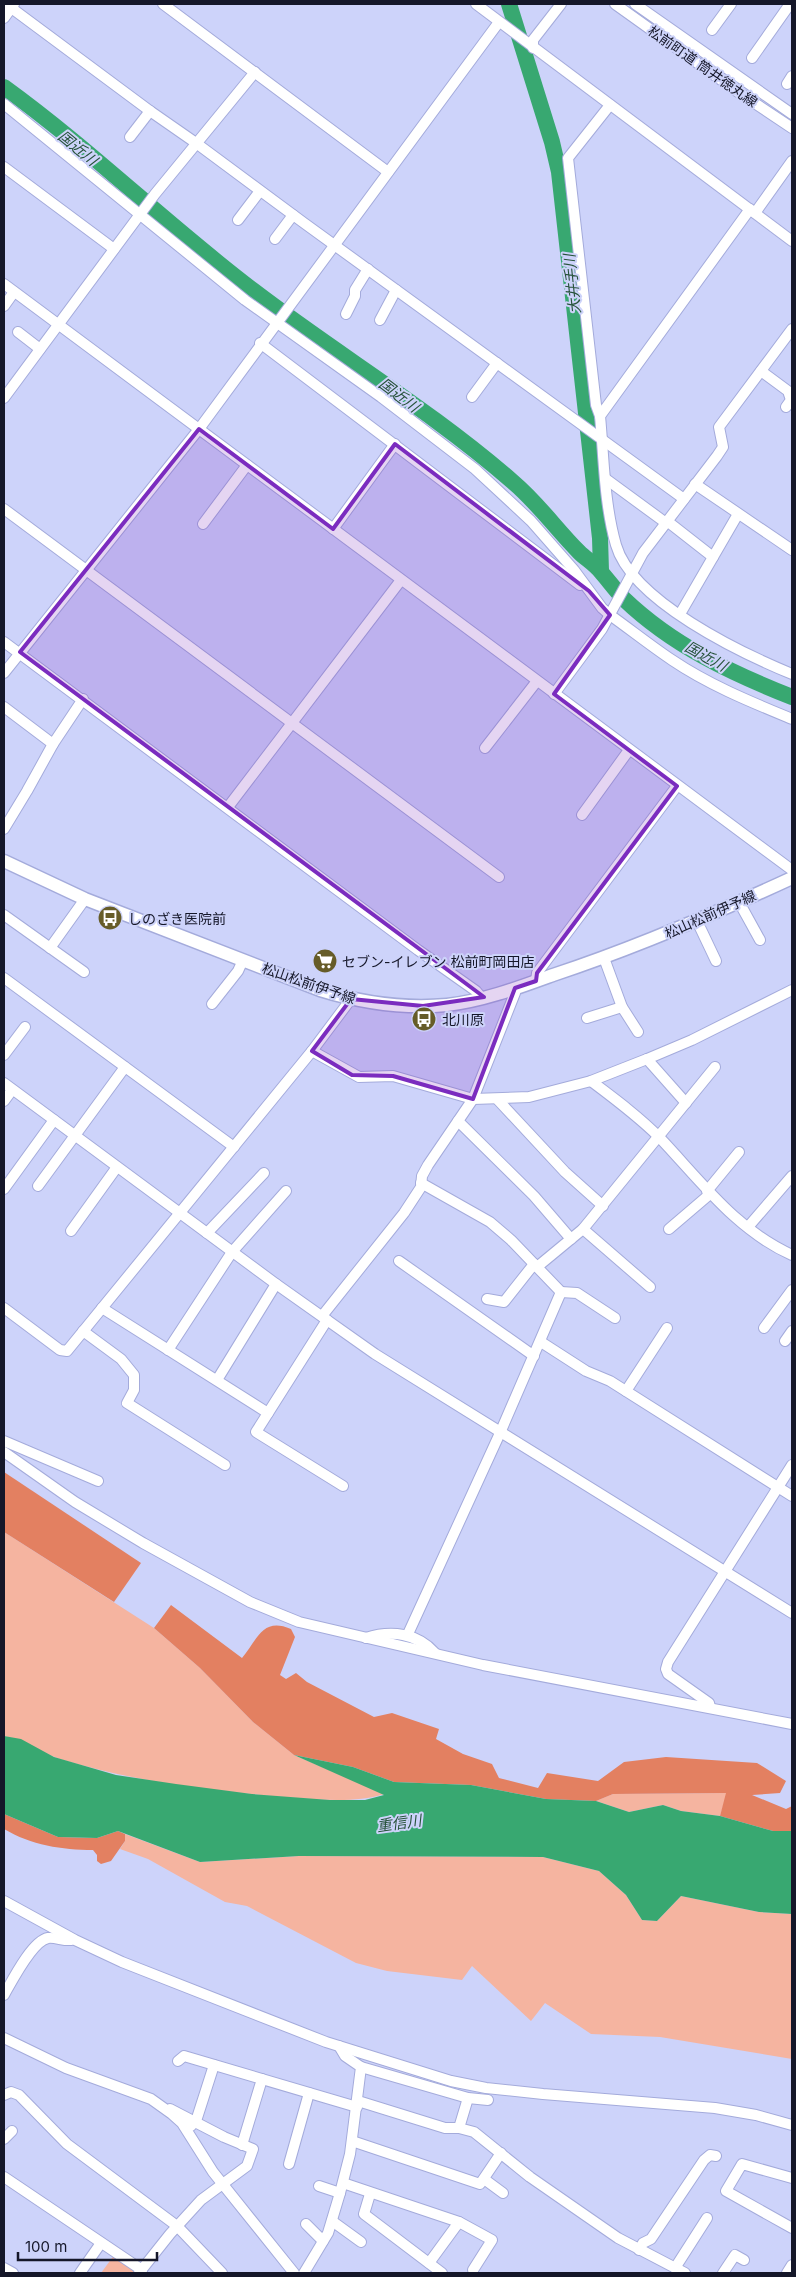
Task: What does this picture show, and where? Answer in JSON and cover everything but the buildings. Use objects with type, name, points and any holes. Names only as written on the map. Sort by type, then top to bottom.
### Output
[{"type":"main road","name":"松山松前伊予線","points":[[4,860],[85,899],[351,999],[390,1005],[423,1006],[450,1004],[481,998],[604,958],[697,921],[792,878]]},
{"type":"street","points":[[163,4],[388,172]]},
{"type":"street","points":[[476,4],[792,241]]},
{"type":"street","points":[[532,47],[533,40],[561,4]]},
{"type":"street","name":"松前町道 筒井徳丸線","points":[[616,4],[738,92],[792,128]]},
{"type":"street","name":"松前町道 筒井徳丸線","points":[[635,4],[792,114]]},
{"type":"street","points":[[712,30],[731,4]]},
{"type":"street","points":[[752,58],[790,4]]},
{"type":"street","points":[[4,18],[10,5],[150,111],[684,499]]},
{"type":"street","points":[[4,673],[199,429],[289,304],[502,24]]},
{"type":"street","points":[[4,398],[153,196],[255,72]]},
{"type":"street","points":[[4,104],[194,260],[276,322],[381,397],[497,488],[531,521],[589,591],[611,613],[672,661],[744,700],[792,719]]},
{"type":"street","points":[[610,104],[568,158],[596,405],[600,416],[601,439],[616,545],[630,576],[680,614],[722,642],[792,674]]},
{"type":"street","points":[[130,138],[150,111]]},
{"type":"street","points":[[600,416],[792,161]]},
{"type":"street","points":[[4,168],[114,249]]},
{"type":"street","points":[[238,220],[260,191]]},
{"type":"street","points":[[275,239],[293,215]]},
{"type":"street","points":[[346,314],[355,296],[355,290],[368,269]]},
{"type":"street","points":[[4,284],[792,870]]},
{"type":"street","points":[[380,320],[396,290]]},
{"type":"street","points":[[4,306],[14,292]]},
{"type":"street","points":[[554,694],[611,613],[642,553],[723,447],[719,427],[792,329]]},
{"type":"street","points":[[18,332],[40,350]]},
{"type":"street","points":[[260,343],[589,591]]},
{"type":"street","points":[[472,397],[497,363]]},
{"type":"street","points":[[761,371],[788,391],[791,400],[786,407]]},
{"type":"street","points":[[333,530],[395,444]]},
{"type":"street","points":[[204,524],[247,465]]},
{"type":"street","points":[[606,479],[713,557]]},
{"type":"street","points":[[695,484],[792,550]]},
{"type":"street","points":[[4,509],[499,877]]},
{"type":"street","points":[[680,614],[738,514]]},
{"type":"street","points":[[228,807],[401,580]]},
{"type":"street","points":[[4,642],[476,992],[481,998]]},
{"type":"street","points":[[485,748],[537,681]]},
{"type":"street","points":[[4,829],[53,744],[83,699]]},
{"type":"street","points":[[4,707],[53,744]]},
{"type":"street","points":[[582,815],[629,750]]},
{"type":"street","points":[[536,981],[537,973],[677,786]]},
{"type":"street","points":[[50,948],[85,899]]},
{"type":"street","points":[[739,902],[760,940]]},
{"type":"street","points":[[4,915],[84,972]]},
{"type":"street","points":[[697,921],[716,961]]},
{"type":"street","points":[[604,958],[622,1007],[638,1032]]},
{"type":"street","points":[[212,1004],[238,971],[243,960]]},
{"type":"street","points":[[4,978],[234,1147]]},
{"type":"street","points":[[343,1486],[256,1432],[325,1318],[421,1188],[425,1171],[473,1099],[515,993],[515,988]]},
{"type":"street","points":[[312,1051],[352,1075],[359,1077],[394,1076],[473,1099],[498,1100],[529,1097],[591,1081],[647,1059],[692,1040],[792,990]]},
{"type":"street","points":[[5,1313],[60,1350],[67,1351],[312,1051],[351,999]]},
{"type":"street","points":[[587,1018],[622,1007]]},
{"type":"street","points":[[4,1055],[25,1027]]},
{"type":"street","points":[[647,1059],[686,1103]]},
{"type":"street","points":[[38,1186],[126,1067]]},
{"type":"street","points":[[487,1299],[504,1302],[536,1266],[583,1229],[716,1067]]},
{"type":"street","points":[[591,1081],[626,1107],[658,1137],[709,1193],[748,1227],[774,1247],[792,1255]]},
{"type":"street","points":[[4,1101],[8,1087],[232,1252],[375,1354],[792,1613]]},
{"type":"street","points":[[498,1100],[565,1172],[603,1206]]},
{"type":"street","points":[[4,1189],[54,1120]]},
{"type":"street","points":[[458,1121],[534,1196],[571,1239]]},
{"type":"street","points":[[669,1229],[703,1202],[739,1152]]},
{"type":"street","points":[[71,1231],[117,1167]]},
{"type":"street","points":[[207,1233],[264,1173]]},
{"type":"street","points":[[748,1227],[790,1182]]},
{"type":"street","points":[[421,1183],[490,1222],[561,1292],[577,1293],[615,1318]]},
{"type":"street","points":[[168,1350],[232,1252],[286,1191]]},
{"type":"street","points":[[583,1229],[650,1288]]},
{"type":"street","points":[[399,1261],[534,1356]]},
{"type":"street","points":[[217,1380],[276,1284]]},
{"type":"street","points":[[764,1328],[792,1290]]},
{"type":"street","points":[[408,1634],[541,1342],[561,1292]]},
{"type":"street","points":[[102,1308],[268,1413]]},
{"type":"street","points":[[626,1391],[667,1328]]},
{"type":"street","points":[[785,1341],[792,1330]]},
{"type":"street","points":[[83,1331],[121,1359],[134,1375],[134,1390],[127,1403],[225,1465]]},
{"type":"street","points":[[541,1342],[586,1371],[610,1381],[792,1496]]},
{"type":"street","points":[[4,1441],[98,1480]]},
{"type":"street","points":[[4,1452],[75,1502],[143,1543],[250,1602],[299,1622],[484,1665],[792,1724]]},
{"type":"street","points":[[710,1707],[709,1702],[668,1674],[666,1669],[668,1662],[792,1465]]},
{"type":"street","points":[[366,1638],[378,1634],[408,1634],[428,1646],[436,1654]]},
{"type":"street","points":[[4,1902],[75,1940],[140,1969],[339,2046],[451,2081],[486,2088],[715,2108],[756,2115],[792,2125]]},
{"type":"street","points":[[4,1995],[29,1954],[40,1942],[49,1938],[65,1941],[75,1940]]},
{"type":"street","points":[[4,2038],[66,2068],[151,2099],[182,2124],[222,2184],[294,2273]]},
{"type":"street","points":[[339,2046],[345,2056],[361,2067],[468,2098],[488,2100]]},
{"type":"street","points":[[178,2061],[184,2056],[309,2093],[358,2104],[445,2128],[459,2128],[474,2132],[584,2216],[638,2250],[685,2273]]},
{"type":"street","points":[[189,2134],[190,2127],[197,2118],[214,2065]]},
{"type":"street","points":[[304,2273],[323,2241],[332,2221],[342,2188],[358,2104],[361,2067]]},
{"type":"street","points":[[242,2145],[262,2079]]},
{"type":"street","points":[[4,2095],[11,2092],[19,2095],[67,2144],[177,2226],[222,2273]]},
{"type":"street","points":[[289,2164],[309,2093]]},
{"type":"street","points":[[459,2128],[468,2098]]},
{"type":"street","points":[[4,2177],[102,2243],[140,2272],[177,2226],[201,2200],[247,2166],[253,2149],[171,2109],[162,2108]]},
{"type":"street","points":[[4,2139],[12,2131]]},
{"type":"street","points":[[352,2141],[480,2184],[501,2153]]},
{"type":"street","points":[[638,2250],[642,2243],[652,2239],[704,2160],[710,2155],[716,2156]]},
{"type":"street","points":[[792,2178],[742,2164],[726,2191],[792,2228]]},
{"type":"street","points":[[484,2179],[503,2193]]},
{"type":"street","points":[[319,2186],[342,2188],[370,2194],[459,2222],[492,2240],[473,2270]]},
{"type":"street","points":[[370,2194],[364,2214],[442,2273]]},
{"type":"street","points":[[332,2221],[361,2242]]},
{"type":"street","points":[[429,2263],[459,2222]]},
{"type":"street","points":[[306,2224],[323,2241]]},
{"type":"street","points":[[675,2268],[707,2224]]},
{"type":"street","points":[[80,2273],[102,2243]]},
{"type":"street","points":[[723,2273],[735,2255],[744,2260]]},
{"type":"street","points":[[787,2273],[792,2265]]},
{"type":"street","points":[[4,2268],[12,2273]]},
{"type":"highlighted area","points":[[199,429],[333,529],[395,444],[589,591],[610,615],[554,694],[677,786],[537,973],[536,981],[515,988],[473,1099],[393,1076],[352,1075],[312,1051],[351,999],[423,1006],[484,997],[20,652]]},
{"type":"shaded area","points":[[4,1472],[141,1563],[114,1602],[4,1532]]},
{"type":"shaded area","points":[[4,1532],[154,1628],[200,1668],[253,1722],[294,1755],[385,1794],[360,1799],[321,1800],[181,1786],[81,1765],[55,1757],[23,1742],[4,1736]]},
{"type":"shaded area","points":[[171,1605],[242,1658],[257,1637],[267,1628],[282,1626],[291,1629],[295,1637],[280,1675],[286,1679],[296,1673],[307,1682],[374,1717],[392,1713],[439,1729],[436,1739],[463,1754],[492,1764],[499,1778],[538,1788],[547,1773],[598,1781],[624,1762],[666,1757],[757,1763],[786,1781],[780,1793],[752,1795],[786,1809],[792,1806],[792,1831],[773,1831],[720,1816],[726,1793],[613,1794],[596,1801],[546,1799],[471,1785],[394,1782],[353,1767],[294,1755],[253,1722],[200,1668],[154,1628]]},
{"type":"shaded area","points":[[727,1793],[720,1816],[681,1811],[663,1805],[629,1812],[596,1801],[613,1794]]},
{"type":"shaded area","points":[[4,1814],[58,1837],[97,1838],[118,1831],[125,1834],[125,1841],[111,1861],[101,1864],[97,1861],[97,1855],[93,1850],[47,1846],[25,1839],[4,1829]]},
{"type":"shaded area","points":[[125,1834],[200,1862],[299,1856],[543,1857],[599,1871],[626,1895],[642,1920],[657,1921],[681,1896],[759,1912],[792,1914],[792,2059],[660,2037],[591,2034],[545,2003],[531,2021],[472,1966],[462,1980],[387,1971],[356,1963],[247,1906],[225,1902],[148,1859],[120,1849],[125,1841]]},
{"type":"shaded area","points":[[115,2254],[134,2268],[135,2273],[101,2273]]},
{"type":"water","name":"重信川","points":[[4,1736],[21,1739],[54,1757],[116,1775],[252,1794],[330,1800],[365,1800],[384,1795],[294,1755],[353,1767],[394,1782],[471,1785],[546,1799],[596,1801],[629,1812],[663,1805],[681,1811],[720,1816],[773,1831],[792,1831],[792,1914],[759,1912],[681,1896],[657,1921],[642,1920],[626,1895],[599,1871],[543,1857],[299,1856],[200,1862],[118,1831],[97,1838],[58,1837],[4,1814]]},
{"type":"waterway","name":"大井手川","points":[[509,4],[552,142],[559,172],[600,538],[601,571]]},
{"type":"waterway","name":"国近川","points":[[4,87],[68,136],[191,241],[254,291],[482,456],[531,499],[582,555],[596,566],[621,596],[642,615],[682,644],[703,656],[725,668],[792,697]]},
{"type":"place","name":"しのざき医院前","points":[[110,918]]},
{"type":"place","name":"セブン-イレブン 松前町岡田店","points":[[325,961]]},
{"type":"place","name":"北川原","points":[[424,1019]]}]
